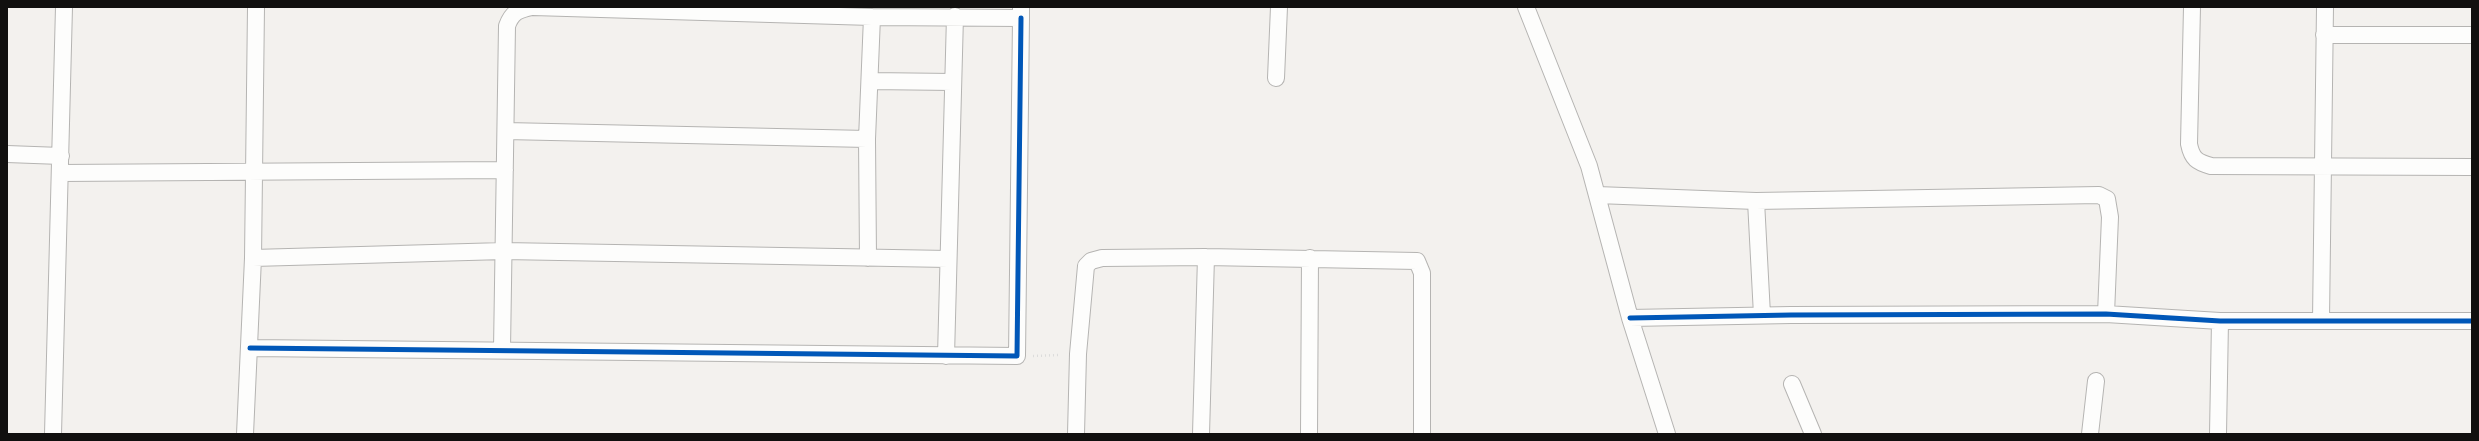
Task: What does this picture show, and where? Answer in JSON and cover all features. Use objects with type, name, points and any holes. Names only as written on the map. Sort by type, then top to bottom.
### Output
[{"type":"street","points":[[53,434],[64,7]]},
{"type":"street","points":[[245,434],[253,258],[256,7]]},
{"type":"street","points":[[250,348],[502,349],[1017,356],[1021,12],[955,16],[872,17],[532,7],[518,10],[510,17],[507,26],[506,170],[502,349]]},
{"type":"street","points":[[1276,78],[1279,7]]},
{"type":"street","points":[[1526,7],[1589,166],[1630,318],[1667,434]]},
{"type":"street","points":[[2192,7],[2189,144],[2192,156],[2198,162],[2211,166],[2472,167]]},
{"type":"street","points":[[2321,320],[2325,7]]},
{"type":"street","points":[[946,356],[955,16]]},
{"type":"street","points":[[868,258],[867,139],[872,17]]},
{"type":"street","points":[[2324,35],[2472,35]]},
{"type":"street","points":[[870,81],[953,82]]},
{"type":"street","points":[[506,131],[867,139]]},
{"type":"street","points":[[7,154],[61,156]]},
{"type":"street","points":[[60,173],[506,170]]},
{"type":"street","points":[[1597,195],[1756,201],[2100,195],[2107,199],[2110,212],[2106,314]]},
{"type":"street","points":[[1756,201],[1762,315]]},
{"type":"street","points":[[253,258],[504,251],[868,258],[948,258]]},
{"type":"street","points":[[1201,434],[1206,257]]},
{"type":"street","points":[[1076,434],[1078,354],[1086,266],[1091,261],[1102,258],[1206,257],[1417,261],[1420,265],[1422,273],[1422,434]]},
{"type":"street","points":[[1309,434],[1310,258]]},
{"type":"street","points":[[1630,318],[1762,315],[2106,314],[2220,322],[2321,320],[2472,321]]},
{"type":"street","points":[[2218,434],[2220,322]]},
{"type":"street","points":[[2090,434],[2096,381]]},
{"type":"street","points":[[1792,384],[1813,434]]},
{"type":"path","points":[[1017,356],[1078,354]]},
{"type":"cycle path","points":[[250,348],[1017,356],[1021,18]]},
{"type":"cycle path","points":[[1630,318],[1791,315],[2106,314],[2220,321],[2472,321]]}]
